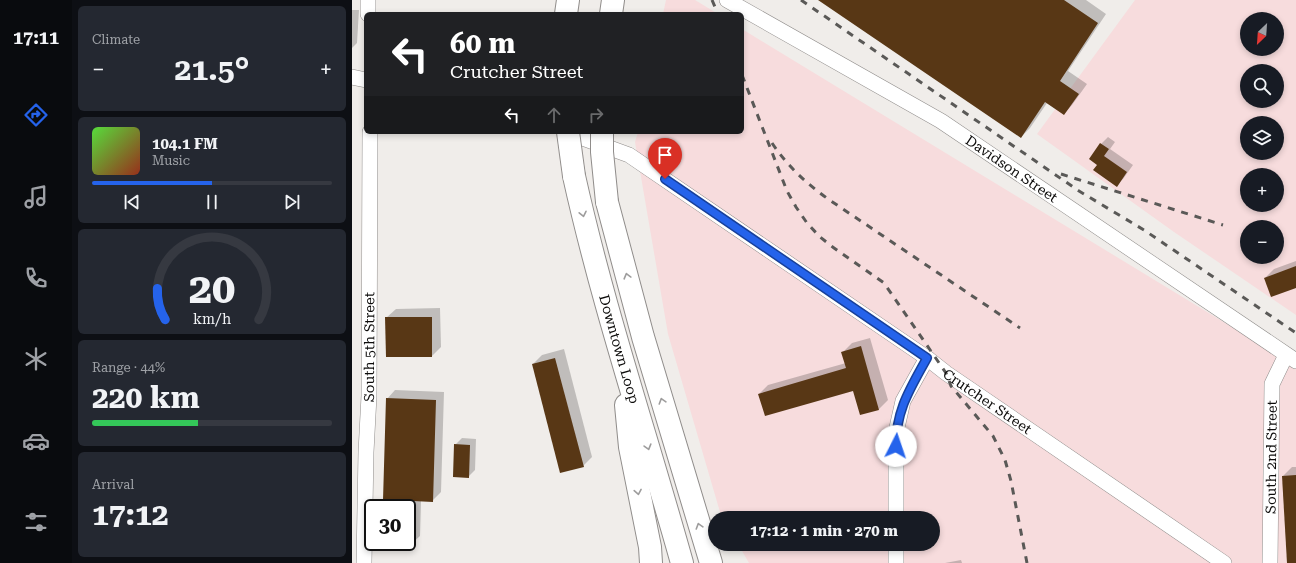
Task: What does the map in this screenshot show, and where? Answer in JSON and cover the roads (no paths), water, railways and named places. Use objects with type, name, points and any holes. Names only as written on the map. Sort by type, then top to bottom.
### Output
[{"type":"highway","points":[[566,12],[568,0]]},
{"type":"highway","points":[[611,12],[613,0]]},
{"type":"highway","name":"Downtown Loop","points":[[567,134],[574,176],[585,225],[621,356],[682,563]]},
{"type":"highway","name":"Downtown Loop","points":[[602,134],[602,152],[608,202],[643,337],[710,563]]},
{"type":"highway","points":[[621,356],[630,447],[650,547],[651,563]]},
{"type":"street","points":[[368,0],[368,12]]},
{"type":"street","name":"Davidson Street","points":[[727,0],[940,120],[1291,358]]},
{"type":"street","points":[[352,77],[364,80]]},
{"type":"street","name":"South 5th Street","points":[[364,563],[366,452],[369,396],[370,134]]},
{"type":"street","name":"Crutcher Street","points":[[572,134],[629,155],[1224,563]]},
{"type":"street","points":[[896,511],[896,432],[903,401],[927,358]]},
{"type":"street","name":"South 2nd Street","points":[[1270,563],[1272,384],[1291,358]]},
{"type":"street","points":[[896,551],[896,563]]},
{"type":"railway","points":[[712,0],[717,12]]},
{"type":"railway","points":[[801,0],[1079,191],[1144,230],[1296,333]]},
{"type":"railway","points":[[744,80],[787,191],[807,223],[820,237],[834,248],[884,283],[946,373],[951,386],[993,436],[1005,460],[1011,481],[1027,563]]},
{"type":"railway","points":[[772,143],[778,152],[806,182],[831,201],[1020,328]]},
{"type":"railway","points":[[1061,174],[1223,225]]}]
